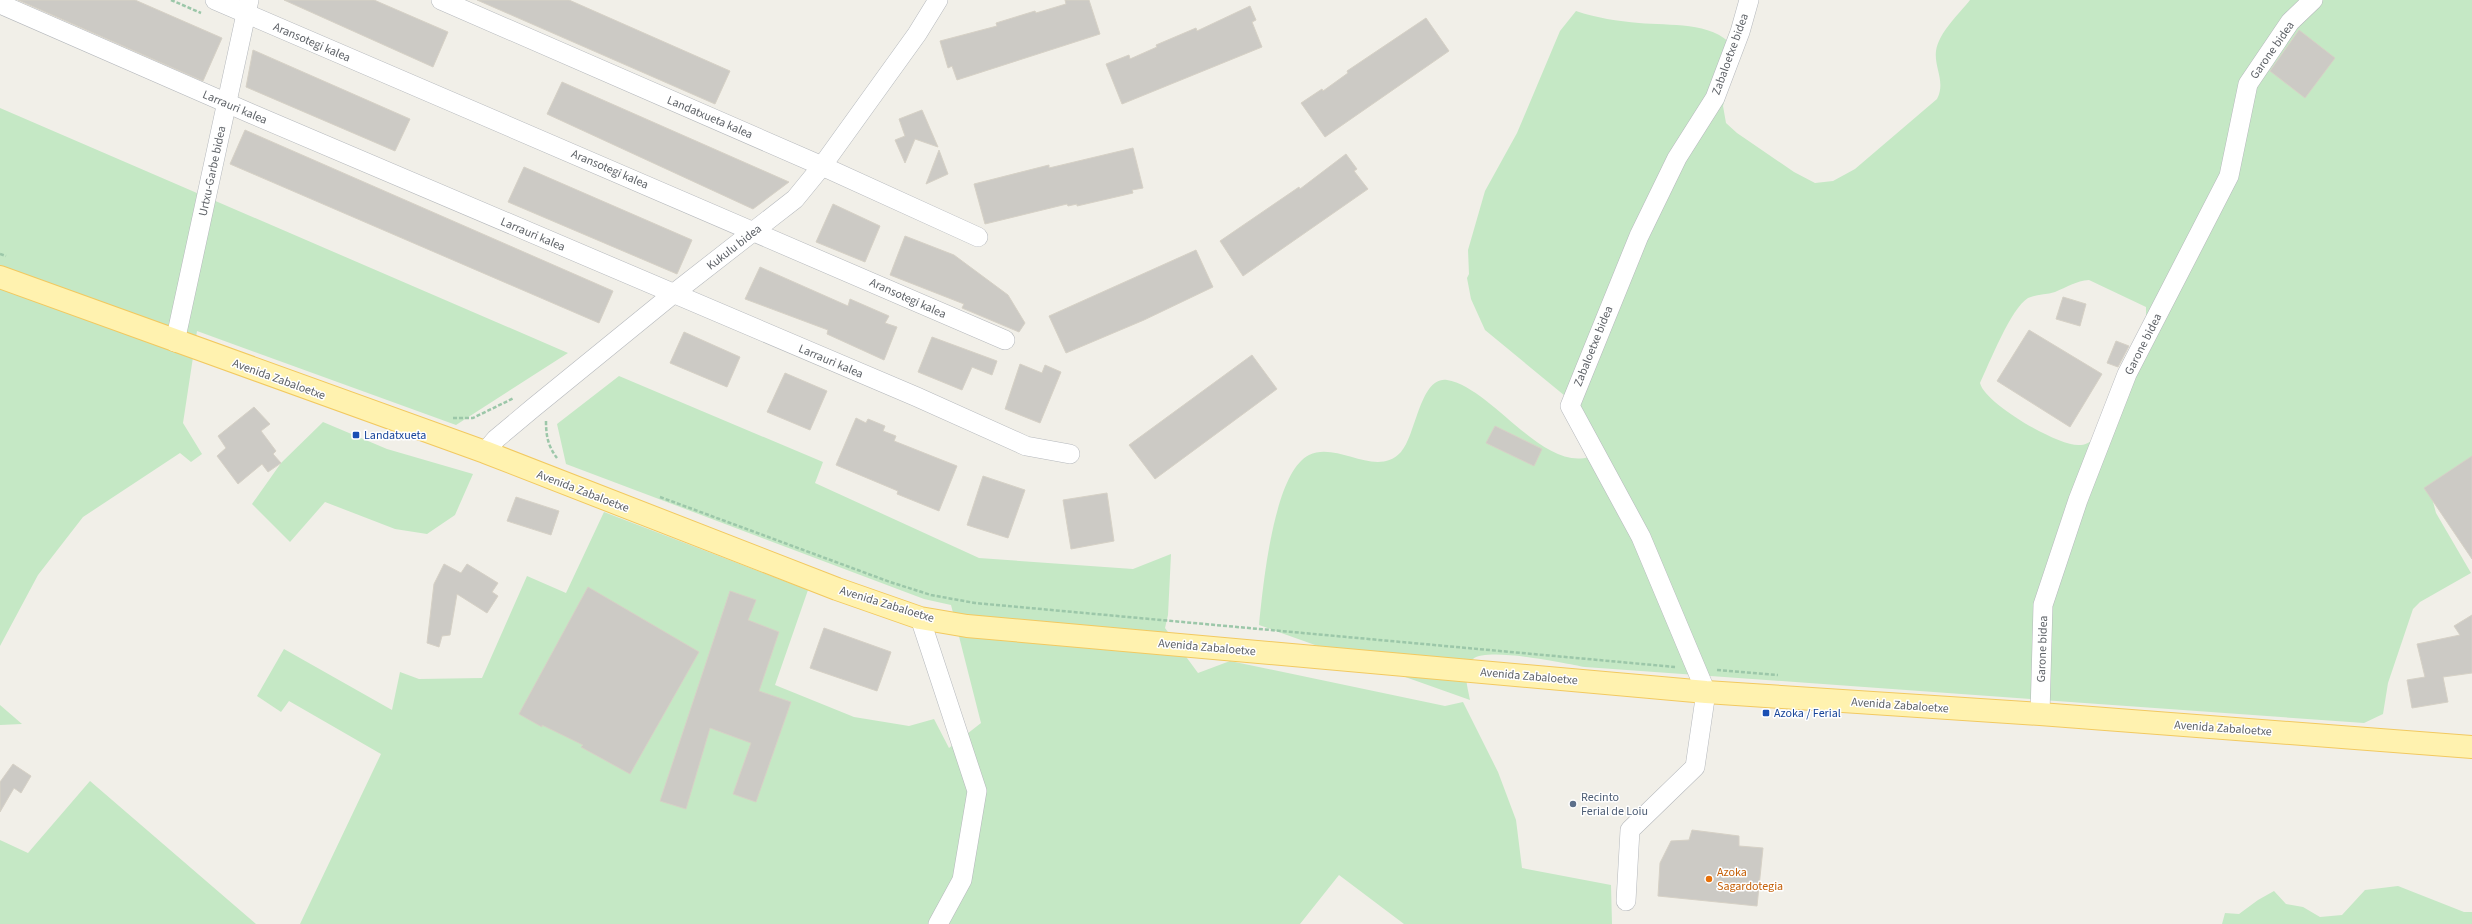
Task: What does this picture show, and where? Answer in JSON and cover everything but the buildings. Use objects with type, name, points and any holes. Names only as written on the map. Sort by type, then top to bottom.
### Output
[{"type":"main road","name":"Avenida Zabaloetxe","points":[[4,267],[175,342],[485,452],[837,589],[920,618],[967,626],[1706,692],[2040,714],[2472,746]]},
{"type":"street","name":"Aransotegi kalea","points":[[215,0],[247,7],[1005,340]]},
{"type":"street","name":"Landatxueta kalea","points":[[441,0],[822,166],[978,237]]},
{"type":"street","name":"Kukulu bidea","points":[[485,452],[496,439],[533,408],[673,294],[795,199],[822,166],[917,34],[938,0]]},
{"type":"street","name":"Zabaloetxe bidea","points":[[1706,692],[1641,537],[1570,406],[1639,236],[1677,158],[1714,98],[1740,32],[1749,0]]},
{"type":"street","name":"Garone bidea","points":[[2040,714],[2043,605],[2081,493],[2127,374],[2229,176],[2248,84],[2290,22],[2313,0]]},
{"type":"street","name":"Larrauri kalea","points":[[0,4],[227,104],[917,396],[1026,446],[1070,454]]},
{"type":"street","name":"Urtxu-Garbe bidea","points":[[175,342],[247,7]]},
{"type":"street","points":[[920,618],[977,791],[962,880],[938,924]]},
{"type":"street","points":[[1626,901],[1630,830],[1694,767],[1706,692]]},
{"type":"path","points":[[0,254],[4,267]]},
{"type":"path","points":[[448,417],[473,418],[520,394]]},
{"type":"path","points":[[548,416],[546,436],[551,449],[557,458],[565,461]]},
{"type":"path","points":[[654,494],[890,582],[931,595],[975,603],[1696,669],[1782,675]]},
{"type":"green space","points":[[1970,0],[2472,0],[2472,458],[2431,494],[2436,513],[2471,573],[2420,602],[2413,609],[2388,683],[2383,714],[2364,723],[1585,667],[1509,655],[1481,656],[1473,659],[1469,663],[1466,678],[1470,700],[1259,625],[1267,560],[1278,507],[1287,484],[1297,466],[1309,455],[1320,452],[1332,452],[1369,461],[1380,462],[1391,459],[1401,452],[1406,444],[1425,397],[1431,387],[1438,381],[1447,380],[1464,386],[1481,397],[1535,441],[1553,452],[1571,458],[1589,457],[1576,405],[1485,330],[1471,299],[1467,278],[1469,274],[1468,250],[1485,191],[1517,133],[1560,31],[1576,11],[1623,21],[1689,26],[1713,32],[1724,38],[1733,46],[1732,71],[1723,106],[1726,123],[1737,133],[1794,172],[1815,183],[1833,181],[1855,169],[1937,99],[1940,87],[1936,57],[1938,44],[1945,30]],"holes":[[[2089,280],[2146,307],[2146,330],[2093,439],[2087,444],[2079,445],[2055,439],[2024,422],[1995,402],[1985,392],[1980,383],[2008,324],[2021,304],[2028,298],[2055,292],[2076,283]]]},
{"type":"green space","points":[[0,108],[568,353],[456,425],[197,331],[183,423],[202,454],[191,462],[180,453],[83,517],[38,575],[0,646]]},
{"type":"green space","points":[[619,376],[823,462],[815,483],[979,558],[1133,569],[1171,554],[1168,615],[1165,628],[1198,673],[1230,661],[1445,706],[1463,702],[1498,772],[1516,820],[1522,868],[1611,885],[1612,924],[1404,924],[1339,875],[1300,924],[300,924],[381,754],[289,701],[281,712],[257,696],[284,649],[392,710],[400,672],[419,679],[482,678],[527,576],[566,593],[604,512],[808,590],[775,685],[854,717],[909,726],[934,719],[949,748],[981,723],[951,605],[924,599],[566,464],[557,424]]},
{"type":"green space","points":[[323,422],[387,449],[473,474],[455,515],[427,534],[395,529],[325,502],[290,542],[252,504],[281,463]]},
{"type":"green space","points":[[0,705],[22,724],[0,725]]},
{"type":"green space","points":[[90,781],[256,924],[0,924],[0,840],[28,853]]},
{"type":"green space","points":[[2398,886],[2464,912],[2472,912],[2472,924],[2222,924],[2225,913],[2239,914],[2258,900],[2274,891],[2286,904],[2303,907],[2320,917],[2342,915],[2365,890]]},
{"type":"place","name":"Landatxueta","points":[[356,435]]},
{"type":"place","name":"Azoka / Ferial","points":[[1766,713]]},
{"type":"place","name":"Recinto Ferial de Loiu","points":[[1573,804]]},
{"type":"place","name":"Azoka Sagardotegia","points":[[1709,879]]}]
